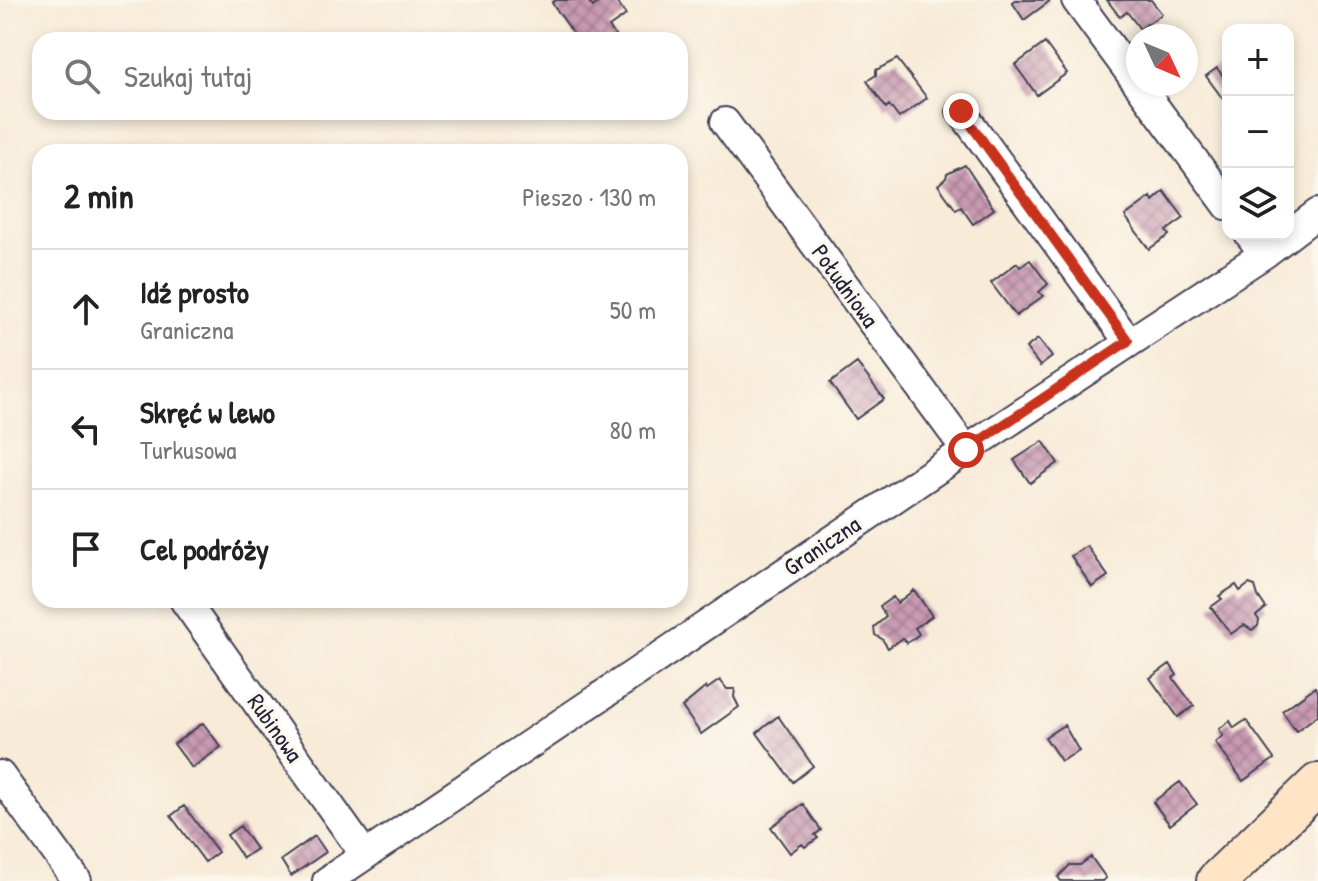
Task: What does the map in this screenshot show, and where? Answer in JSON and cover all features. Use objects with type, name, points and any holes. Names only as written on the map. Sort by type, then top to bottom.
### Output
[{"type":"street","points":[[1076,0],[1222,198]]},
{"type":"street","points":[[961,111],[1128,341]]},
{"type":"street","name":"Południowa","points":[[725,122],[966,450]]},
{"type":"street","name":"Graniczna","points":[[327,881],[1128,341],[1257,244],[1318,213]]},
{"type":"street","name":"Rubinowa","points":[[190,608],[365,855]]},
{"type":"street","points":[[0,775],[77,881]]},
{"type":"street","points":[[1217,881],[1318,784]]},
{"type":"building","points":[[556,0],[587,0],[593,7],[602,0],[615,0],[626,15],[609,27],[612,32],[572,32],[552,3]]},
{"type":"building","points":[[1051,0],[1024,20],[1012,2]]},
{"type":"building","points":[[1107,0],[1151,0],[1162,14],[1147,24],[1136,24],[1127,12],[1120,17]]},
{"type":"building","points":[[1045,43],[1067,73],[1037,95],[1015,65]]},
{"type":"building","points":[[897,59],[927,98],[899,118],[889,105],[886,108],[867,81],[876,75],[876,70]]},
{"type":"building","points":[[1217,68],[1222,75],[1222,98],[1206,76]]},
{"type":"building","points":[[965,165],[994,209],[973,224],[961,207],[956,210],[938,185],[947,174]]},
{"type":"building","points":[[1164,191],[1184,218],[1166,231],[1169,235],[1149,249],[1125,216],[1151,197],[1153,201]]},
{"type":"building","points":[[1030,260],[1048,284],[1039,292],[1043,296],[1016,316],[991,283],[1017,263],[1020,267]]},
{"type":"building","points":[[1038,339],[1052,357],[1040,366],[1026,348]]},
{"type":"building","points":[[857,363],[884,399],[856,419],[830,383]]},
{"type":"building","points":[[1043,441],[1058,463],[1030,483],[1014,460]]},
{"type":"building","points":[[1087,546],[1108,576],[1092,587],[1071,556]]},
{"type":"building","points":[[1249,584],[1255,586],[1266,608],[1256,616],[1258,626],[1252,630],[1244,625],[1231,634],[1211,607],[1222,599],[1219,596],[1236,585],[1240,591]]},
{"type":"building","points":[[914,590],[932,616],[915,628],[919,634],[907,643],[903,638],[888,648],[875,635],[874,627],[886,617],[880,606],[893,597],[897,603]]},
{"type":"building","points":[[1170,664],[1177,675],[1173,678],[1194,706],[1178,717],[1150,678]]},
{"type":"building","points":[[720,680],[727,689],[735,689],[734,697],[739,707],[701,734],[682,707],[706,687]]},
{"type":"building","points":[[1315,687],[1318,691],[1318,715],[1296,731],[1282,711]]},
{"type":"building","points":[[778,716],[813,766],[793,782],[757,733]]},
{"type":"building","points":[[1246,720],[1274,759],[1243,781],[1215,742],[1223,736],[1219,729],[1230,721],[1234,728]]},
{"type":"building","points":[[203,723],[221,747],[192,768],[174,744]]},
{"type":"building","points":[[1064,725],[1079,751],[1061,761],[1045,737]]},
{"type":"building","points":[[1180,782],[1197,804],[1170,825],[1153,802]]},
{"type":"building","points":[[803,804],[821,830],[815,835],[818,838],[790,853],[771,827]]},
{"type":"building","points":[[184,806],[218,852],[205,862],[171,816]]},
{"type":"building","points":[[240,826],[256,849],[243,858],[227,835]]},
{"type":"building","points":[[315,836],[326,852],[291,876],[281,860]]},
{"type":"building","points":[[1091,857],[1106,878],[1102,881],[1061,881],[1058,877],[1070,865],[1080,865]]},
{"type":"route","points":[[961,111],[1128,341],[966,450]]}]
